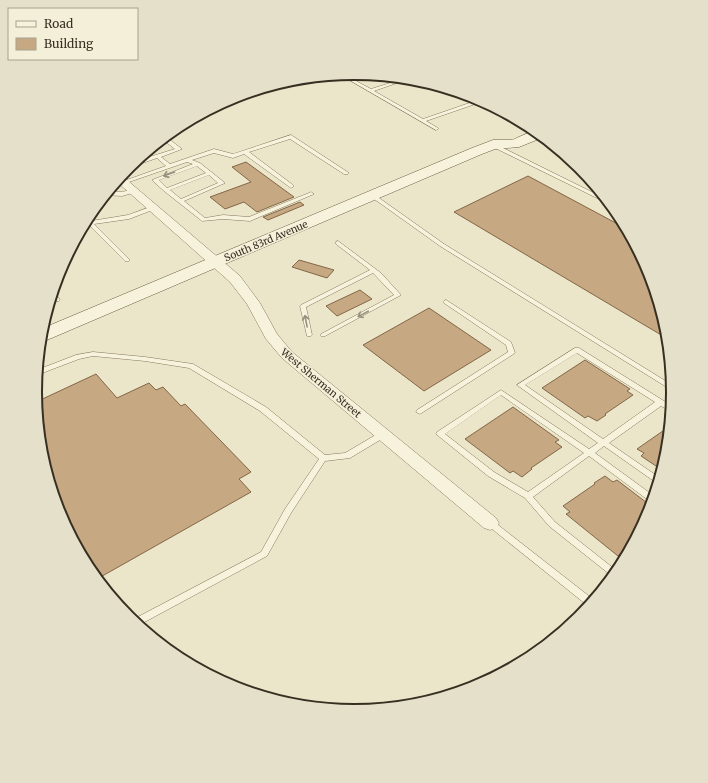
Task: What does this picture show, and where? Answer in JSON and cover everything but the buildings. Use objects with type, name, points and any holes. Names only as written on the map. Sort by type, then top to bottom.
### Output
[{"type":"main road","name":"South 83rd Avenue","points":[[492,145],[496,137],[519,127]]},
{"type":"main road","name":"South 83rd Avenue","points":[[48,334],[492,145],[514,144],[533,136]]},
{"type":"street","name":"West Sherman Street","points":[[126,184],[234,279],[243,290],[277,345],[382,435],[490,523]]},
{"type":"lane","points":[[351,80],[436,129]]},
{"type":"lane","points":[[370,91],[396,82]]},
{"type":"lane","points":[[423,121],[474,103]]},
{"type":"lane","points":[[112,194],[122,194],[126,184],[169,166],[214,151],[233,156],[291,136],[346,173]]},
{"type":"lane","points":[[145,160],[179,149],[168,141]]},
{"type":"lane","points":[[492,145],[597,196]]},
{"type":"lane","points":[[245,152],[291,186]]},
{"type":"lane","points":[[156,156],[169,166]]},
{"type":"lane","points":[[180,201],[222,184],[198,164],[187,160]]},
{"type":"lane","points":[[198,164],[155,180],[202,219],[223,217],[250,219],[311,194]]},
{"type":"lane","points":[[166,190],[210,173]]},
{"type":"lane","points":[[372,196],[442,245],[666,384]]},
{"type":"lane","points":[[92,223],[129,217],[154,208]]},
{"type":"lane","points":[[91,224],[127,260]]},
{"type":"lane","points":[[323,335],[398,296],[374,270],[338,243]]},
{"type":"lane","points":[[309,335],[303,306],[374,270]]},
{"type":"lane","points":[[420,412],[512,354],[509,344],[446,302]]},
{"type":"lane","points":[[653,478],[520,385],[577,350],[665,405]]},
{"type":"lane","points":[[43,370],[78,356],[93,354],[146,359],[192,366],[263,409],[323,458],[347,456],[382,435]]},
{"type":"lane","points":[[610,570],[552,524],[528,496],[491,474],[440,434],[501,392],[590,453],[648,496]]},
{"type":"lane","points":[[528,496],[661,402]]},
{"type":"lane","points":[[141,619],[264,554],[288,511],[323,458]]},
{"type":"lane","points":[[490,523],[587,600]]}]
